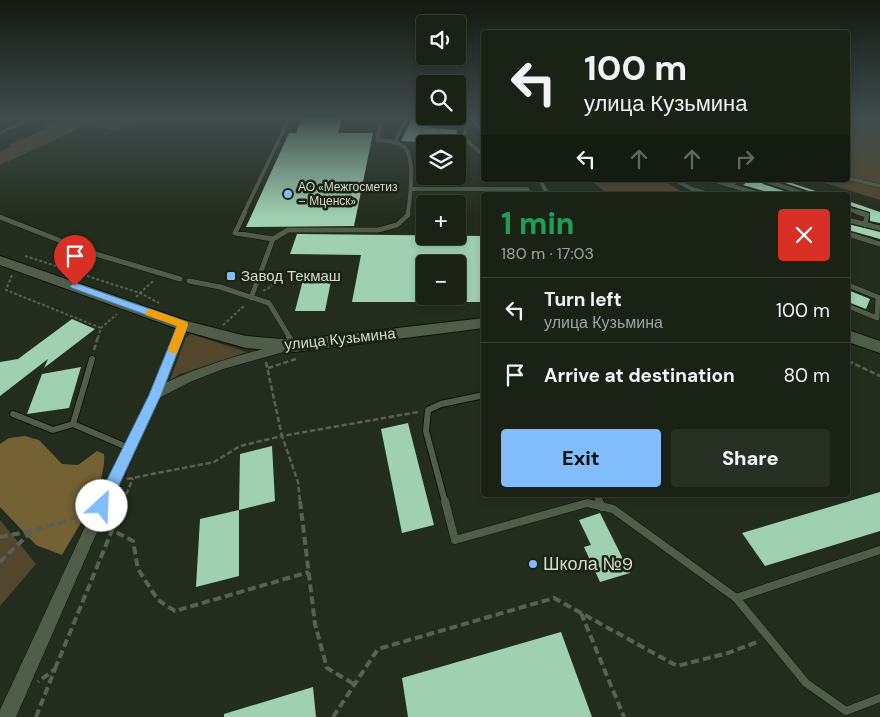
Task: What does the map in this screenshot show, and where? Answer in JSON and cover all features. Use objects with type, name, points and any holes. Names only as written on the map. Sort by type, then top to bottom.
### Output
[{"type":"main road","name":"улица Кузьмина","points":[[0,260],[27,263],[183,325],[246,342],[294,346],[481,324]]},
{"type":"main road","points":[[850,337],[880,347]]},
{"type":"street","points":[[7,717],[128,448],[155,395],[183,325]]},
{"type":"street","points":[[155,395],[200,372],[294,346]]},
{"type":"lane","points":[[273,239],[235,233],[274,150]]},
{"type":"lane","points":[[251,298],[273,239],[288,230],[378,230],[397,225],[408,216],[411,189],[410,155],[406,150]]},
{"type":"lane","points":[[850,178],[880,186]]},
{"type":"lane","points":[[679,182],[702,192]]},
{"type":"lane","points":[[719,182],[753,192]]},
{"type":"lane","points":[[730,185],[735,182]]},
{"type":"lane","points":[[770,182],[799,192]]},
{"type":"lane","points":[[411,189],[526,189],[528,192]]},
{"type":"lane","points":[[850,210],[867,215],[865,225]]},
{"type":"lane","points":[[0,217],[131,267],[180,279]]},
{"type":"lane","points":[[850,221],[880,228]]},
{"type":"lane","points":[[850,235],[880,244]]},
{"type":"lane","points":[[189,281],[220,287],[269,303],[294,346]]},
{"type":"lane","points":[[850,286],[879,298],[878,320],[850,307]]},
{"type":"lane","points":[[73,424],[92,359]]},
{"type":"lane","points":[[481,396],[442,404],[428,410],[426,431],[455,540],[587,503],[612,509],[736,598],[806,684],[846,711],[880,698]]},
{"type":"lane","points":[[13,414],[53,430],[73,424],[128,448]]},
{"type":"lane","points":[[597,497],[602,506]]},
{"type":"lane","points":[[736,598],[880,550]]},
{"type":"path","points":[[27,263],[12,274],[6,290],[101,328]]},
{"type":"path","points":[[850,362],[880,376]]},
{"type":"path","points":[[113,481],[214,462],[240,446],[282,436],[298,482],[315,624],[327,668],[354,684]]},
{"type":"path","points":[[56,669],[134,478]]},
{"type":"path","points":[[0,537],[32,531],[63,522],[90,510],[96,518],[112,531],[133,541],[138,569],[158,600],[175,611],[309,572]]},
{"type":"path","points":[[0,562],[32,531]]},
{"type":"path","points":[[333,717],[378,649],[554,598],[677,666],[728,654],[768,638]]},
{"type":"path","points":[[581,613],[624,717]]},
{"type":"shaded area","points":[[3,150],[32,150],[0,165],[0,152]]},
{"type":"shaded area","points":[[850,150],[880,150],[880,200],[822,182],[850,182]]},
{"type":"shaded area","points":[[593,182],[665,182],[682,192],[605,192]]},
{"type":"shaded area","points":[[191,334],[247,352],[180,374],[170,380],[186,337]]},
{"type":"shaded area","points":[[25,436],[39,440],[62,464],[78,465],[97,451],[104,454],[104,466],[96,492],[62,555],[36,545],[0,507],[0,444],[9,438]]},
{"type":"shaded area","points":[[0,520],[36,564],[0,606]]},
{"type":"building","points":[[281,150],[369,150],[354,226],[246,227]]},
{"type":"building","points":[[747,182],[762,182],[787,192],[765,192],[743,185]]},
{"type":"building","points":[[782,182],[788,182],[819,192],[809,191]]},
{"type":"building","points":[[850,202],[880,212],[880,223],[870,221],[870,212],[850,206]]},
{"type":"building","points":[[850,224],[880,232],[880,239],[850,231]]},
{"type":"building","points":[[297,234],[416,235],[416,245],[466,245],[466,236],[481,236],[481,302],[466,302],[466,255],[416,255],[416,302],[352,302],[361,255],[290,254]]},
{"type":"building","points":[[304,276],[332,276],[325,311],[295,311]]},
{"type":"building","points":[[850,291],[870,299],[866,309],[850,303]]},
{"type":"building","points":[[72,319],[95,329],[44,368],[48,359],[0,396],[0,362],[18,359]]},
{"type":"building","points":[[81,367],[69,408],[27,414],[42,374]]},
{"type":"building","points":[[408,423],[434,525],[402,533],[381,429]]},
{"type":"building","points":[[272,446],[275,501],[239,510],[240,454]]},
{"type":"building","points":[[880,492],[880,531],[765,566],[742,533]]},
{"type":"building","points":[[239,510],[239,576],[196,587],[200,519]]},
{"type":"building","points":[[600,513],[630,573],[600,582],[584,547],[591,545],[579,520]]},
{"type":"building","points":[[561,632],[592,717],[408,717],[402,678]]},
{"type":"building","points":[[313,687],[316,717],[224,717],[224,714]]},
{"type":"slow traffic","points":[[150,313],[183,325],[173,350]]},
{"type":"place","name":"АО «Межгосметиз – Мценск»","points":[[288,194]]},
{"type":"place","name":"Завод Текмаш","points":[[231,276]]},
{"type":"place","name":"Школа №9","points":[[533,564]]},
{"type":"route","points":[[75,286],[183,325],[155,395],[128,448],[102,506]]}]
